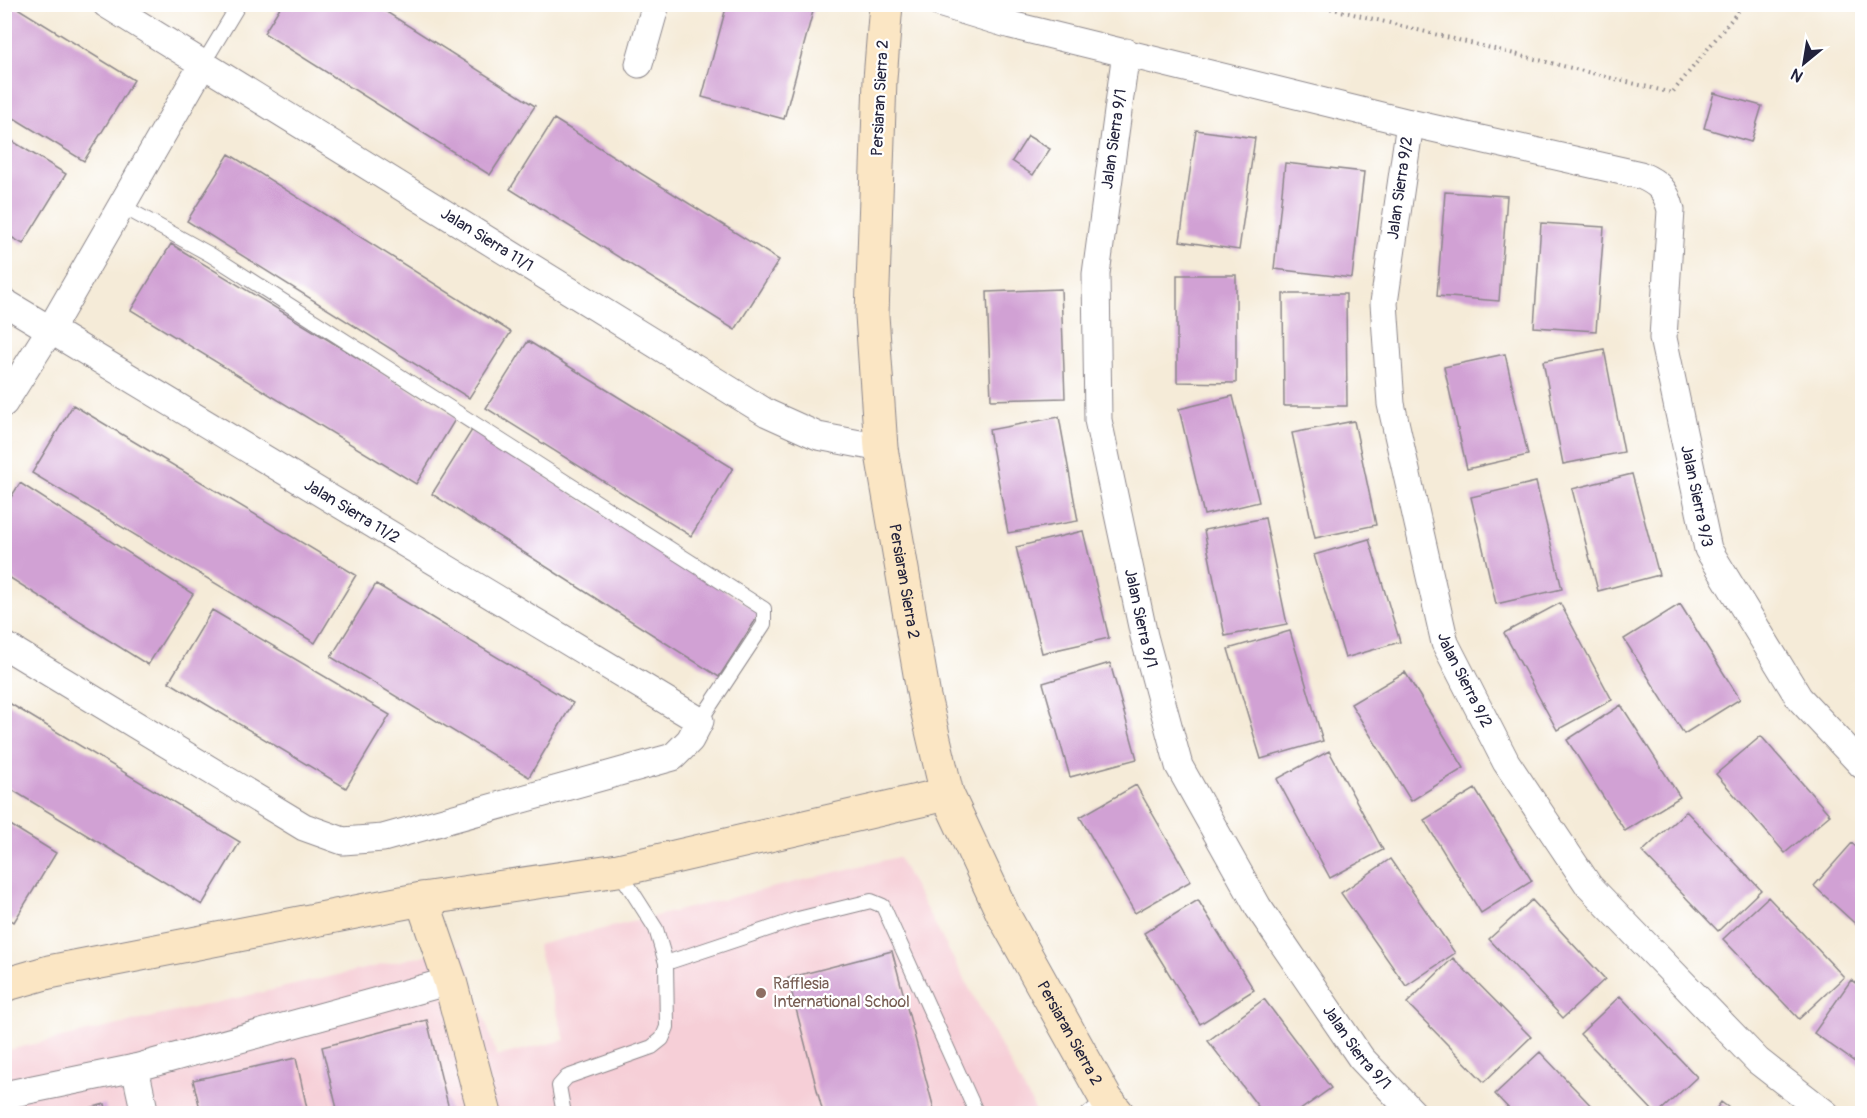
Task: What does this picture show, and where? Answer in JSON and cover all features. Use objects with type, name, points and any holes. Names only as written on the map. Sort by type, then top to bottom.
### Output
[{"type":"street","name":"Jalan Sierra 11/1","points":[[106,4],[767,413],[818,436],[881,448]]},
{"type":"street","points":[[639,64],[656,4]]},
{"type":"street","name":"Persiaran Sierra 2","points":[[886,4],[879,79],[872,315],[881,448],[924,697],[947,794],[1003,914],[1104,1108]]},
{"type":"street","points":[[942,4],[1011,26],[1126,52],[1410,123]]},
{"type":"street","name":"Jalan Sierra 9/1","points":[[1126,52],[1096,274],[1098,420],[1144,636],[1176,755],[1179,766],[1258,907],[1361,1058],[1414,1113]]},
{"type":"street","points":[[4,403],[50,330],[203,64]]},
{"type":"street","name":"Jalan Sierra 9/3","points":[[1410,123],[1640,175],[1657,182],[1668,194],[1671,210],[1663,338],[1708,549],[1799,698],[1863,765]]},
{"type":"street","name":"Jalan Sierra 9/2","points":[[1410,123],[1384,303],[1390,404],[1445,643],[1506,762],[1589,886],[1758,1061],[1827,1113]]},
{"type":"street","name":"Jalan Sierra 11/2","points":[[4,302],[700,721]]},
{"type":"street","points":[[4,645],[304,827],[343,841],[383,838],[674,757],[690,740],[700,721]]},
{"type":"street","points":[[4,985],[61,970],[422,898],[618,870],[947,794]]},
{"type":"street","points":[[422,898],[450,981],[485,1113]]},
{"type":"street","points":[[4,1095],[135,1068],[450,981]]},
{"type":"street","points":[[135,1068],[145,1113]]},
{"type":"lane","points":[[203,64],[239,4]]},
{"type":"lane","points":[[122,206],[211,255],[764,609],[764,624],[700,721]]},
{"type":"lane","points":[[564,1113],[559,1086],[567,1077],[652,1047],[662,1039],[667,1027],[666,963],[656,929],[618,870]]},
{"type":"lane","points":[[666,963],[798,919],[871,901],[883,906],[976,1113]]},
{"type":"path","points":[[1313,4],[1672,93],[1743,4]]},
{"type":"shaded area","name":"Rafflesia International School","points":[[898,857],[1037,1113],[5,1113],[4,1051],[461,947],[497,1056],[565,1040],[537,945]]},
{"type":"building","points":[[4,4],[11,4],[134,80],[84,161],[4,112]]},
{"type":"building","points":[[282,4],[374,4],[535,106],[490,175],[264,33]]},
{"type":"building","points":[[727,4],[815,4],[784,119],[702,97]]},
{"type":"building","points":[[1714,93],[1762,106],[1751,142],[1704,128]]},
{"type":"building","points":[[554,119],[779,260],[735,330],[510,189]]},
{"type":"building","points":[[1196,130],[1255,138],[1239,250],[1180,241]]},
{"type":"building","points":[[4,136],[66,174],[23,244],[4,233]]},
{"type":"building","points":[[1028,136],[1050,149],[1033,175],[1012,161]]},
{"type":"building","points":[[229,154],[511,332],[469,398],[187,221]]},
{"type":"building","points":[[1285,163],[1364,172],[1352,278],[1274,269]]},
{"type":"building","points":[[1445,192],[1507,196],[1499,301],[1437,296]]},
{"type":"building","points":[[1541,223],[1604,227],[1596,331],[1534,327]]},
{"type":"building","points":[[171,244],[456,418],[416,484],[131,310]]},
{"type":"building","points":[[1177,275],[1236,275],[1236,383],[1177,382]]},
{"type":"building","points":[[1061,289],[1065,398],[991,400],[987,292]]},
{"type":"building","points":[[1283,294],[1346,294],[1347,406],[1284,406]]},
{"type":"building","points":[[528,341],[733,468],[691,536],[486,408]]},
{"type":"building","points":[[1604,349],[1624,452],[1563,464],[1543,361]]},
{"type":"building","points":[[1505,354],[1528,455],[1467,469],[1444,367]]},
{"type":"building","points":[[1233,396],[1259,502],[1204,515],[1179,409]]},
{"type":"building","points":[[73,405],[356,575],[315,643],[32,473]]},
{"type":"building","points":[[1059,417],[1078,521],[1008,533],[989,430]]},
{"type":"building","points":[[1354,421],[1376,525],[1315,538],[1292,433]]},
{"type":"building","points":[[472,430],[760,613],[719,677],[432,494]]},
{"type":"building","points":[[1632,474],[1659,575],[1598,591],[1572,489]]},
{"type":"building","points":[[1536,482],[1562,589],[1496,604],[1471,497]]},
{"type":"building","points":[[20,483],[193,594],[148,665],[4,574],[4,508]]},
{"type":"building","points":[[1265,518],[1287,624],[1225,636],[1204,530]]},
{"type":"building","points":[[1083,531],[1109,638],[1042,653],[1016,547]]},
{"type":"building","points":[[1369,539],[1400,642],[1345,658],[1314,555]]},
{"type":"building","points":[[376,584],[573,703],[529,777],[331,657]]},
{"type":"building","points":[[1560,603],[1612,700],[1557,730],[1504,633]]},
{"type":"building","points":[[1680,604],[1740,699],[1684,734],[1624,639]]},
{"type":"building","points":[[212,610],[390,715],[346,788],[169,682]]},
{"type":"building","points":[[1290,631],[1323,741],[1261,759],[1228,649]]},
{"type":"building","points":[[1110,663],[1137,759],[1070,777],[1043,683]]},
{"type":"building","points":[[1405,672],[1464,768],[1411,801],[1351,704]]},
{"type":"building","points":[[4,700],[240,842],[202,905],[4,785]]},
{"type":"building","points":[[1621,705],[1680,797],[1625,831],[1567,740]]},
{"type":"building","points":[[1761,736],[1830,815],[1785,853],[1716,774]]},
{"type":"building","points":[[1329,751],[1383,850],[1330,878],[1277,779]]},
{"type":"building","points":[[1136,785],[1191,881],[1135,913],[1080,817]]},
{"type":"building","points":[[1475,789],[1532,881],[1481,913],[1424,820]]},
{"type":"building","points":[[1686,811],[1761,890],[1718,931],[1642,852]]},
{"type":"building","points":[[4,821],[56,853],[14,922],[4,916]]},
{"type":"building","points":[[1852,843],[1862,853],[1862,930],[1814,886]]},
{"type":"building","points":[[1390,859],[1455,953],[1406,986],[1341,893]]},
{"type":"building","points":[[1768,897],[1844,977],[1799,1019],[1723,939]]},
{"type":"building","points":[[1198,900],[1254,990],[1200,1024],[1144,933]]},
{"type":"building","points":[[1532,900],[1605,979],[1563,1018],[1489,939]]},
{"type":"building","points":[[892,951],[935,1113],[823,1113],[788,978]]},
{"type":"building","points":[[1453,958],[1531,1037],[1484,1082],[1407,1003]]},
{"type":"building","points":[[1851,980],[1862,988],[1862,1067],[1814,1033]]},
{"type":"building","points":[[1620,996],[1697,1077],[1658,1113],[1655,1113],[1580,1034]]},
{"type":"building","points":[[1264,999],[1331,1088],[1296,1113],[1263,1113],[1208,1041]]},
{"type":"building","points":[[427,1020],[450,1113],[338,1113],[322,1047]]},
{"type":"building","points":[[1540,1052],[1598,1113],[1513,1113],[1495,1094]]},
{"type":"building","points":[[296,1058],[308,1113],[201,1113],[193,1080]]},
{"type":"building","points":[[1721,1102],[1736,1113],[1713,1113]]},
{"type":"building","points":[[105,1104],[107,1113],[70,1113]]},
{"type":"place","name":"Rafflesia International School","points":[[761,993]]}]
